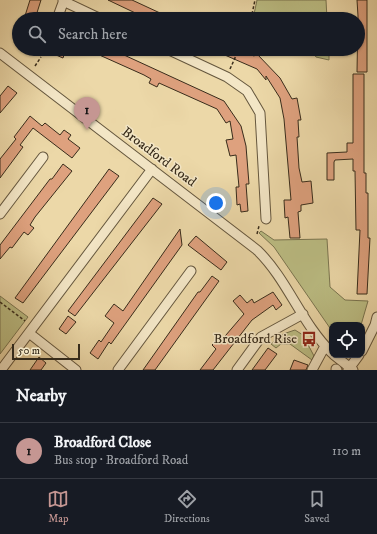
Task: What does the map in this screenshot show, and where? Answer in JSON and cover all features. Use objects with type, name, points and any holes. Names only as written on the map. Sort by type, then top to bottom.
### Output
[{"type":"street","points":[[60,12],[64,1],[87,12]]},
{"type":"street","name":"Broadford Road","points":[[1,55],[257,250],[272,267],[329,350]]},
{"type":"street","points":[[182,56],[227,77],[247,91],[260,113],[266,219]]},
{"type":"street","points":[[0,214],[43,157]]},
{"type":"street","points":[[1,370],[152,169]]},
{"type":"street","points":[[118,370],[191,272]]},
{"type":"street","points":[[237,370],[261,337],[303,314]]},
{"type":"street","points":[[365,345],[375,325],[377,317]]},
{"type":"street","points":[[29,333],[76,370]]},
{"type":"street","points":[[312,370],[329,350]]},
{"type":"street","points":[[338,358],[351,369],[357,358]]},
{"type":"path","points":[[252,12],[255,0]]},
{"type":"path","points":[[229,70],[236,56]]},
{"type":"path","points":[[35,66],[41,57]]},
{"type":"path","points":[[257,234],[259,226]]},
{"type":"path","points":[[0,302],[25,321]]},
{"type":"green space","points":[[257,0],[326,0],[327,12],[254,12]]},
{"type":"green space","points":[[315,56],[329,56],[329,60]]},
{"type":"green space","points":[[261,231],[274,240],[327,239],[330,287],[345,300],[368,301],[362,322],[329,322],[329,327],[274,247],[259,233]]},
{"type":"green space","points":[[0,296],[28,317],[0,354]]},
{"type":"green space","points":[[295,330],[303,335],[314,356],[312,360],[290,344],[281,344],[276,348],[271,344],[283,334]]},
{"type":"building","points":[[30,0],[41,0],[37,12],[26,12]]},
{"type":"building","points":[[108,0],[132,0],[158,12],[133,12]]},
{"type":"building","points":[[357,0],[367,0],[367,72],[357,72],[357,56],[365,56],[365,12],[358,12]]},
{"type":"building","points":[[102,56],[126,56],[224,101],[241,126],[246,146],[249,184],[246,184],[248,211],[241,212],[240,204],[237,205],[236,187],[239,187],[236,155],[230,156],[226,140],[233,139],[230,121],[226,123],[217,109],[159,83],[157,87],[149,83],[151,79]]},
{"type":"building","points":[[227,56],[259,56],[280,78],[292,99],[297,98],[301,120],[298,120],[299,137],[297,137],[299,168],[302,182],[311,181],[313,203],[301,205],[301,211],[298,212],[300,238],[290,238],[288,217],[285,218],[284,200],[291,200],[284,119],[280,98],[266,76],[266,80],[257,69]]},
{"type":"building","points":[[353,74],[364,74],[364,173],[366,173],[366,193],[368,193],[368,238],[370,238],[367,294],[357,294],[360,230],[356,230],[355,171],[353,171],[353,159],[335,160],[334,180],[327,180],[327,153],[347,152],[347,143],[353,143]]},
{"type":"building","points":[[8,86],[17,93],[0,113],[0,96]]},
{"type":"building","points":[[30,116],[42,126],[45,123],[60,135],[64,130],[71,135],[68,139],[80,148],[72,158],[33,128],[20,145],[23,147],[0,178],[0,159],[16,139],[14,137]]},
{"type":"building","points":[[63,164],[72,171],[35,217],[30,225],[34,228],[28,235],[24,232],[12,248],[10,247],[0,259],[0,245]]},
{"type":"building","points":[[109,169],[119,176],[23,303],[15,298]]},
{"type":"building","points":[[153,198],[162,204],[75,316],[68,311]]},
{"type":"building","points":[[180,229],[182,245],[111,344],[109,342],[98,359],[90,353],[99,340],[101,342],[114,323],[105,316],[114,304],[123,311]]},
{"type":"building","points":[[196,236],[227,262],[221,270],[188,245]]},
{"type":"building","points":[[212,276],[219,281],[155,370],[143,370],[198,292],[200,292]]},
{"type":"building","points":[[273,292],[282,305],[276,310],[273,305],[252,320],[213,370],[200,370],[216,349],[212,345],[217,340],[220,342],[244,314],[233,301],[240,295],[247,303],[252,299],[254,303]]},
{"type":"building","points":[[68,316],[76,322],[66,334],[59,329]]},
{"type":"building","points":[[268,348],[277,354],[265,370],[252,370]]},
{"type":"building","points":[[39,357],[46,363],[41,370],[30,370]]},
{"type":"building","points":[[294,360],[308,365],[306,370],[290,370]]},
{"type":"place","name":"Broadford Close","points":[[87,130]]},
{"type":"place","name":"Broadford Rise","points":[[309,339]]}]
